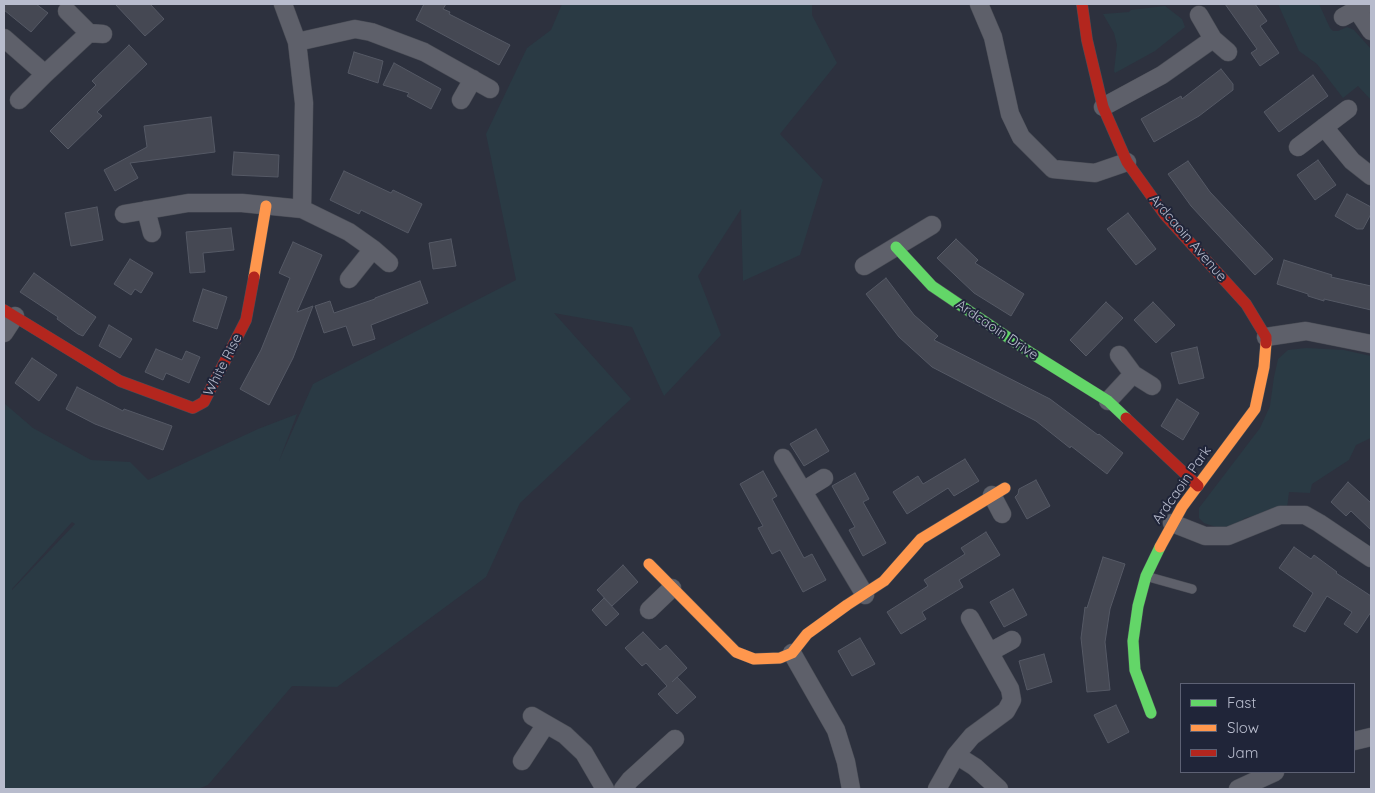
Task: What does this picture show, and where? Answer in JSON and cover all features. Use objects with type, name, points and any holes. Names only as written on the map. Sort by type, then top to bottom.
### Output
[{"type":"street","points":[[282,4],[297,42],[304,103],[302,209]]},
{"type":"street","points":[[979,4],[993,37],[1010,114],[1021,137],[1053,169],[1095,172],[1127,162]]},
{"type":"street","name":"Ardcaoin Avenue","points":[[1082,4],[1086,40],[1103,107],[1127,162],[1165,215],[1246,304],[1266,337]]},
{"type":"street","points":[[1356,10],[1371,31]]},
{"type":"street","points":[[19,100],[45,74],[96,34],[67,11]]},
{"type":"street","points":[[1198,15],[1213,39],[1228,52]]},
{"type":"street","points":[[297,42],[355,29],[371,32],[424,52],[490,89]]},
{"type":"street","points":[[4,38],[45,74]]},
{"type":"street","points":[[1103,107],[1162,75],[1213,39]]},
{"type":"street","points":[[462,100],[473,79]]},
{"type":"street","points":[[1298,147],[1348,109]]},
{"type":"street","points":[[1324,127],[1352,161],[1371,176]]},
{"type":"street","points":[[124,214],[188,203],[242,203],[302,209],[349,232],[389,262]]},
{"type":"street","name":"White Rise","points":[[4,333],[9,313],[120,381],[193,408],[204,402],[246,320],[266,206]]},
{"type":"street","points":[[146,210],[152,233]]},
{"type":"street","points":[[864,266],[932,225]]},
{"type":"street","name":"Ardcaoin Drive","points":[[896,247],[932,286],[1030,353],[1108,401],[1198,486]]},
{"type":"street","points":[[349,279],[373,249]]},
{"type":"street","points":[[1266,337],[1306,331],[1371,344]]},
{"type":"street","name":"Ardcaoin Park","points":[[1151,713],[1135,670],[1133,640],[1138,606],[1146,576],[1172,523],[1255,409],[1264,367],[1266,337]]},
{"type":"street","points":[[1119,356],[1133,374],[1152,386]]},
{"type":"street","points":[[1108,401],[1133,374]]},
{"type":"street","points":[[783,458],[865,595]]},
{"type":"street","points":[[803,491],[824,478]]},
{"type":"street","points":[[649,564],[736,652],[754,659],[780,658],[792,653],[807,634],[884,581],[921,539],[998,492],[1002,514]]},
{"type":"street","points":[[1172,523],[1205,536],[1228,536],[1280,515],[1305,515],[1371,558]]},
{"type":"street","points":[[649,610],[672,588]]},
{"type":"street","points":[[938,789],[956,754],[972,736],[1006,711],[1012,700],[1010,689],[970,618]]},
{"type":"street","points":[[990,652],[1012,640]]},
{"type":"street","points":[[792,653],[836,730],[846,762],[851,789]]},
{"type":"street","points":[[522,761],[539,720],[565,735],[584,753],[606,789]]},
{"type":"street","points":[[1355,741],[1371,736]]},
{"type":"street","points":[[623,789],[630,780],[675,739]]},
{"type":"street","points":[[956,754],[975,767],[999,789]]},
{"type":"street","points":[[1238,789],[1273,773]]},
{"type":"lane","points":[[1146,576],[1192,589]]},
{"type":"shaded area","points":[[562,4],[812,4],[812,15],[837,63],[780,134],[823,180],[800,255],[743,281],[741,209],[698,276],[721,335],[664,396],[632,327],[554,313],[631,399],[520,503],[486,577],[337,687],[292,686],[208,785],[198,789],[4,789],[4,403],[33,428],[91,460],[130,462],[148,480],[258,429],[297,414],[279,461],[313,384],[516,280],[486,134],[527,48],[551,30]],"holes":[[[72,522],[75,524],[12,590]]]},
{"type":"shaded area","points":[[1278,4],[1319,4],[1333,31],[1347,27],[1354,30],[1371,49],[1371,100],[1358,86],[1343,98],[1317,64],[1299,51]]},
{"type":"shaded area","points":[[1165,6],[1182,19],[1185,27],[1155,51],[1115,73],[1117,45],[1114,33],[1103,14]]},
{"type":"shaded area","points":[[1306,348],[1344,350],[1371,356],[1371,438],[1356,445],[1349,460],[1312,484],[1310,493],[1289,492],[1287,508],[1245,518],[1231,529],[1204,523],[1199,518],[1199,508],[1260,428],[1270,406],[1278,359],[1288,350]]},
{"type":"building","points":[[4,4],[36,4],[48,13],[31,32],[4,10]]},
{"type":"building","points":[[115,4],[150,4],[164,19],[145,36]]},
{"type":"building","points":[[424,4],[446,4],[443,9],[450,12],[449,14],[510,45],[499,65],[416,20]]},
{"type":"building","points":[[1225,4],[1255,4],[1267,21],[1260,26],[1279,53],[1260,66],[1251,53],[1257,49]]},
{"type":"building","points":[[129,45],[147,64],[97,112],[102,116],[68,149],[50,131],[96,85],[92,81]]},
{"type":"building","points":[[354,52],[383,61],[378,83],[348,73]]},
{"type":"building","points":[[394,63],[441,89],[431,109],[407,96],[409,93],[383,85]]},
{"type":"building","points":[[1221,69],[1233,84],[1233,90],[1199,116],[1154,142],[1141,119],[1181,96],[1182,99]]},
{"type":"building","points":[[1313,75],[1328,96],[1279,132],[1264,112]]},
{"type":"building","points":[[211,117],[215,152],[130,163],[138,178],[115,191],[104,170],[147,147],[144,126]]},
{"type":"building","points":[[234,152],[279,155],[278,177],[232,175]]},
{"type":"building","points":[[1318,160],[1336,185],[1315,200],[1297,175]]},
{"type":"building","points":[[1188,161],[1210,192],[1273,259],[1255,275],[1191,206],[1168,174]]},
{"type":"building","points":[[344,171],[391,193],[393,190],[422,204],[408,233],[361,210],[359,214],[330,200]]},
{"type":"building","points":[[1347,194],[1371,207],[1371,214],[1363,229],[1357,229],[1335,216]]},
{"type":"building","points":[[97,207],[103,240],[71,246],[65,213]]},
{"type":"building","points":[[1128,213],[1156,249],[1136,265],[1107,229]]},
{"type":"building","points":[[231,228],[234,250],[203,253],[205,272],[190,273],[186,232]]},
{"type":"building","points":[[451,239],[456,266],[433,269],[429,243]]},
{"type":"building","points":[[956,239],[978,260],[975,263],[1024,294],[1011,316],[974,293],[937,258]]},
{"type":"building","points":[[293,242],[322,255],[297,312],[313,306],[293,358],[269,405],[240,389],[261,350],[290,278],[279,273]]},
{"type":"building","points":[[130,259],[153,273],[141,293],[135,289],[131,295],[114,284]]},
{"type":"building","points":[[1284,260],[1332,275],[1331,277],[1371,286],[1371,310],[1324,299],[1324,301],[1277,284]]},
{"type":"building","points":[[34,273],[96,317],[83,336],[20,292]]},
{"type":"building","points":[[886,278],[914,315],[938,336],[934,340],[1050,399],[1123,453],[1107,474],[1036,421],[932,367],[899,337],[866,294]]},
{"type":"building","points":[[420,281],[428,303],[371,325],[375,339],[353,346],[346,326],[324,333],[315,306],[330,301],[334,313]]},
{"type":"building","points":[[203,289],[227,297],[217,329],[193,321]]},
{"type":"building","points":[[1106,302],[1123,318],[1086,356],[1070,340]]},
{"type":"building","points":[[1153,302],[1175,325],[1156,343],[1134,320]]},
{"type":"building","points":[[109,325],[132,339],[120,358],[99,346]]},
{"type":"building","points":[[1197,347],[1204,378],[1179,384],[1171,353]]},
{"type":"building","points":[[156,349],[182,360],[186,351],[200,357],[189,383],[166,373],[163,380],[145,372]]},
{"type":"building","points":[[32,358],[57,375],[39,401],[15,383]]},
{"type":"building","points":[[77,387],[123,411],[124,409],[172,426],[163,450],[95,424],[66,409]]},
{"type":"building","points":[[1177,399],[1199,413],[1183,440],[1161,426]]},
{"type":"building","points":[[816,429],[829,451],[804,466],[790,444]]},
{"type":"building","points":[[965,459],[979,481],[954,496],[948,488],[907,514],[893,492],[918,476],[923,484]]},
{"type":"building","points":[[763,471],[777,496],[772,499],[804,558],[812,554],[826,580],[803,592],[780,550],[772,554],[758,528],[763,526],[740,484]]},
{"type":"building","points":[[855,473],[869,499],[863,502],[886,543],[863,556],[849,530],[855,527],[832,486]]},
{"type":"building","points":[[1036,480],[1050,506],[1027,519],[1015,497],[1019,489]]},
{"type":"building","points":[[1348,482],[1371,503],[1371,530],[1351,511],[1346,516],[1331,502]]},
{"type":"building","points":[[986,532],[1000,555],[959,580],[963,587],[922,612],[926,619],[901,634],[887,612],[928,586],[924,580],[965,554],[961,548]]},
{"type":"building","points":[[1294,547],[1311,559],[1314,555],[1336,573],[1371,596],[1371,612],[1357,633],[1344,624],[1352,612],[1327,596],[1305,632],[1293,626],[1313,593],[1279,568]]},
{"type":"building","points":[[1103,557],[1125,564],[1110,609],[1105,642],[1110,690],[1087,692],[1081,638],[1085,607],[1087,608]]},
{"type":"building","points":[[623,565],[638,582],[612,606],[597,590]]},
{"type":"building","points":[[1013,589],[1027,615],[1004,627],[990,602]]},
{"type":"building","points":[[604,598],[619,614],[606,626],[592,610]]},
{"type":"building","points":[[643,632],[660,650],[666,645],[687,668],[677,677],[696,697],[677,714],[658,694],[667,686],[646,663],[642,666],[625,648]]},
{"type":"building","points":[[860,638],[875,664],[852,676],[838,651]]},
{"type":"building","points":[[1044,654],[1052,682],[1027,690],[1019,661]]},
{"type":"building","points":[[1116,705],[1129,732],[1108,743],[1094,715]]},
{"type":"traffic: fast","points":[[896,247],[932,286],[1031,353],[1108,401],[1126,418]]},
{"type":"traffic: fast","points":[[1151,713],[1135,670],[1133,641],[1138,606],[1146,576],[1160,547]]},
{"type":"traffic: slow","points":[[254,277],[266,206]]},
{"type":"traffic: slow","points":[[1160,547],[1182,507],[1255,409],[1264,367],[1266,343]]},
{"type":"traffic: slow","points":[[649,564],[736,652],[754,659],[780,658],[792,653],[807,634],[884,581],[921,539],[1005,488]]},
{"type":"traffic: jam","points":[[1082,4],[1087,40],[1103,107],[1127,162],[1165,215],[1246,304],[1266,337],[1266,343]]},
{"type":"traffic: jam","points":[[4,310],[120,381],[193,408],[204,402],[246,320],[254,277]]},
{"type":"traffic: jam","points":[[1126,418],[1198,486]]}]
